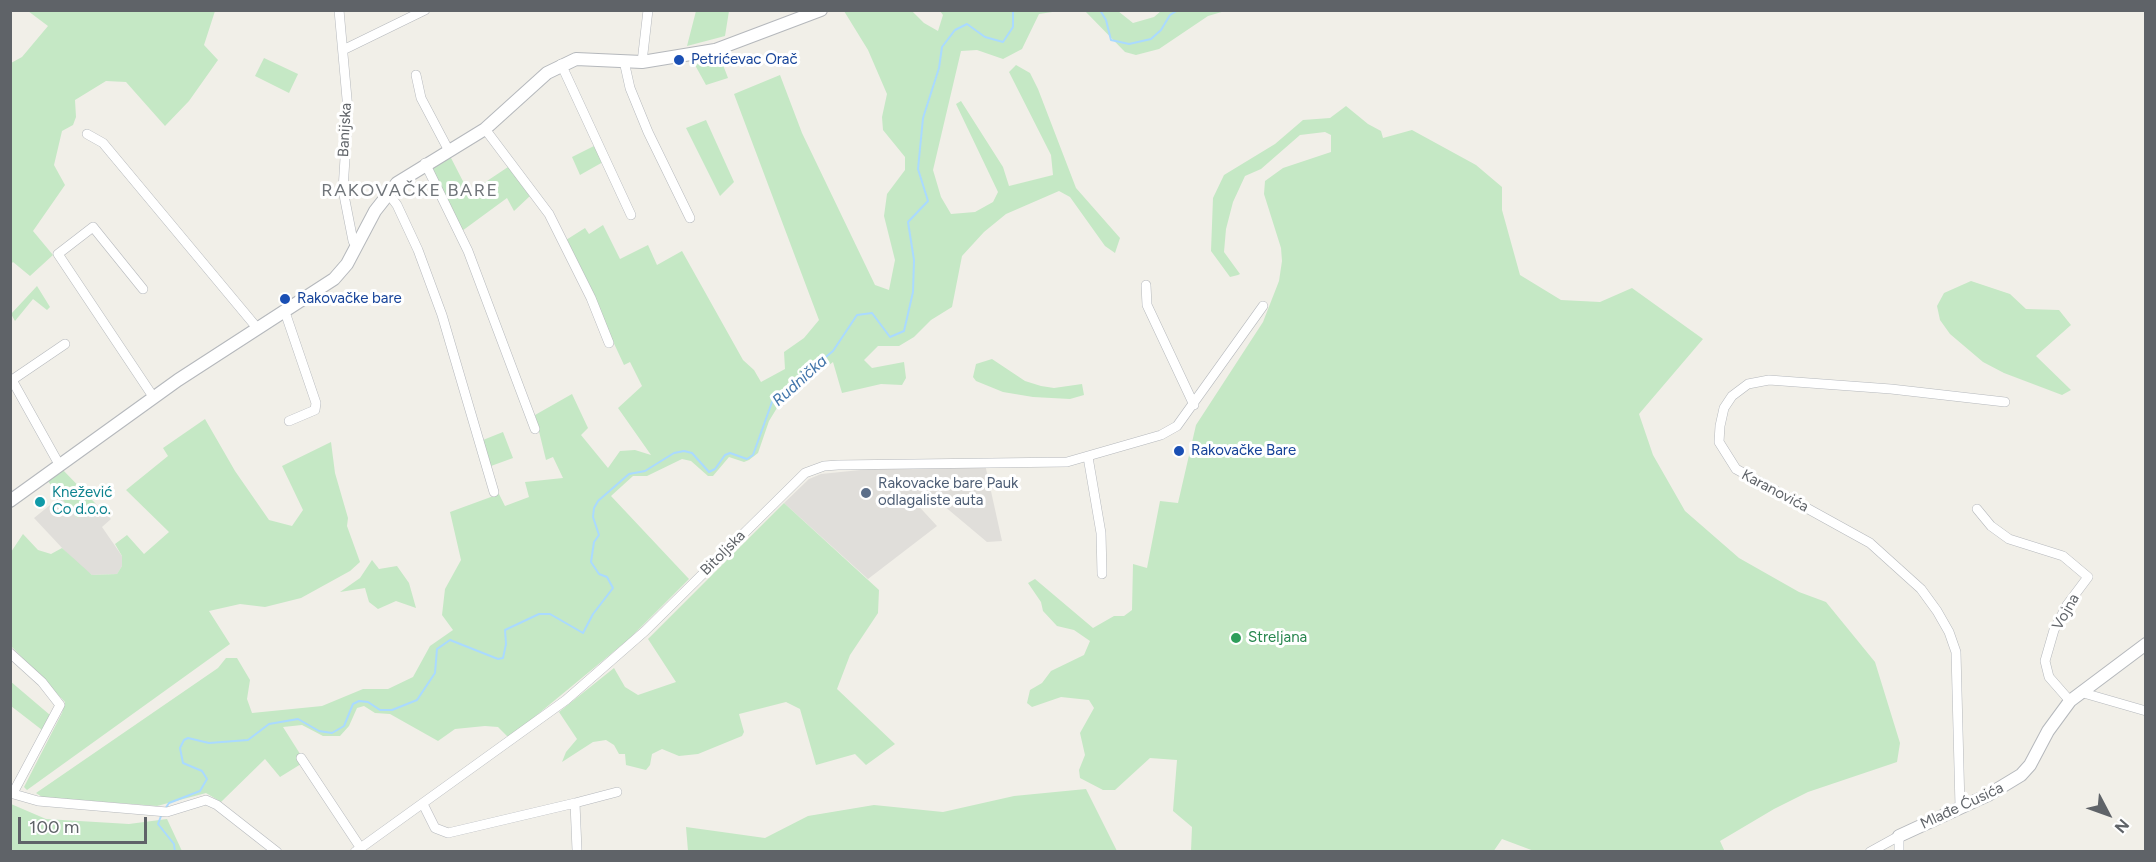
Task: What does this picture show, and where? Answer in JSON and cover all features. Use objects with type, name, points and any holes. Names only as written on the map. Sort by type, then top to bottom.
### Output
[{"type":"street","name":"Banijska","points":[[339,10],[348,122],[343,154],[343,190],[351,234],[357,247]]},
{"type":"street","points":[[344,50],[425,10]]},
{"type":"street","points":[[642,62],[648,10]]},
{"type":"street","points":[[10,501],[206,361],[334,279],[357,247],[388,193],[397,183],[425,163],[485,129],[530,87],[561,64],[576,59],[642,62],[732,45],[821,10]]},
{"type":"street","points":[[624,61],[630,87],[648,132],[690,218]]},
{"type":"street","points":[[561,64],[631,215]]},
{"type":"street","points":[[416,75],[421,98],[449,151]]},
{"type":"street","points":[[485,129],[549,214],[591,298],[609,343]]},
{"type":"street","points":[[87,134],[103,142],[258,329]]},
{"type":"street","points":[[425,163],[468,251],[535,429]]},
{"type":"street","points":[[388,193],[397,205],[418,250],[442,315],[494,492]]},
{"type":"street","points":[[142,289],[93,227],[58,254],[154,398]]},
{"type":"street","points":[[1146,285],[1147,305],[1194,405],[1263,306]]},
{"type":"street","points":[[285,312],[316,406],[315,410],[289,422]]},
{"type":"street","points":[[60,466],[12,380],[65,344]]},
{"type":"street","name":"Karanovića","points":[[1960,807],[1956,652],[1949,632],[1937,611],[1921,589],[1870,543],[1736,470],[1719,442],[1720,426],[1724,408],[1732,396],[1748,384],[1770,380],[1891,389],[2006,402]]},
{"type":"street","name":"Bitoljska","points":[[357,850],[518,737],[613,660],[799,478],[812,469],[824,466],[909,462],[1044,463],[1088,457],[1161,435],[1177,426],[1194,405]]},
{"type":"street","points":[[1088,457],[1101,533],[1102,574]]},
{"type":"street","name":"Vojna","points":[[1977,509],[1991,526],[2009,539],[2063,556],[2088,577],[2067,605],[2054,630],[2045,661],[2049,677],[2070,701]]},
{"type":"street","name":"Mlađe Ćusića","points":[[1870,852],[2010,784],[2021,775],[2070,701],[2145,644]]},
{"type":"street","points":[[10,652],[42,682],[60,705],[12,793],[38,801],[167,812],[202,800],[213,803],[277,852]]},
{"type":"street","points":[[2080,692],[2145,711]]},
{"type":"street","points":[[301,758],[357,850]]},
{"type":"street","points":[[423,804],[435,828],[448,832],[617,792]]},
{"type":"street","points":[[575,803],[577,850]]},
{"type":"street","points":[[1899,836],[1899,852]]},
{"type":"shaded area","points":[[985,464],[1002,541],[987,542],[925,490],[913,500],[937,526],[868,579],[784,503],[809,479],[821,474],[900,466]]},
{"type":"shaded area","points":[[60,497],[77,518],[95,503],[111,519],[102,527],[122,556],[122,566],[117,574],[92,575],[79,566],[34,518]]},
{"type":"green space","points":[[28,11],[215,11],[204,45],[218,60],[189,101],[165,126],[126,82],[106,81],[75,100],[76,117],[73,125],[62,131],[54,165],[65,185],[33,231],[53,255],[30,276],[13,262],[10,265],[11,63],[22,57],[48,26]]},
{"type":"green space","points":[[696,11],[729,11],[725,36],[687,46]]},
{"type":"green space","points":[[844,11],[912,11],[924,23],[938,31],[943,15],[940,11],[1059,11],[1039,14],[1022,49],[1003,59],[977,50],[961,51],[933,170],[941,197],[951,214],[975,212],[993,202],[998,192],[956,104],[961,101],[1003,167],[1009,186],[1053,175],[1051,155],[1009,72],[1016,65],[1030,73],[1038,89],[1076,188],[1120,238],[1115,253],[1105,246],[1070,197],[1059,191],[1006,214],[984,232],[962,256],[952,307],[931,320],[914,337],[899,346],[878,346],[864,360],[872,368],[904,362],[906,378],[902,385],[881,384],[842,393],[833,362],[780,403],[769,421],[758,453],[749,460],[744,462],[729,457],[713,476],[708,476],[691,461],[682,459],[647,476],[633,476],[611,496],[689,579],[629,639],[509,738],[498,727],[485,726],[455,729],[438,741],[390,714],[375,713],[364,706],[357,708],[349,726],[340,736],[323,736],[302,725],[283,727],[302,757],[301,764],[280,777],[265,759],[221,802],[206,793],[157,806],[42,797],[36,793],[218,668],[226,658],[237,658],[250,680],[247,699],[252,713],[322,706],[363,689],[388,689],[413,677],[430,646],[453,630],[442,615],[445,589],[461,560],[450,512],[499,494],[505,506],[529,497],[525,482],[563,478],[553,457],[546,460],[535,415],[572,394],[588,428],[581,435],[608,468],[620,451],[635,450],[651,455],[618,408],[642,386],[630,362],[624,365],[566,240],[585,228],[589,234],[603,225],[620,259],[648,245],[657,265],[682,251],[743,360],[754,370],[761,382],[785,369],[784,352],[804,338],[819,320],[734,94],[780,75],[802,133],[875,285],[889,290],[895,260],[884,216],[887,194],[905,170],[905,157],[883,130],[882,117],[887,94],[868,50]]},
{"type":"green space","points":[[1085,11],[1118,11],[1133,23],[1154,17],[1161,11],[1225,11],[1208,16],[1159,49],[1136,55],[1125,52]]},
{"type":"green space","points":[[720,57],[728,78],[706,85],[695,65]]},
{"type":"green space","points":[[264,58],[298,74],[289,93],[255,76]]},
{"type":"green space","points":[[1346,106],[1368,124],[1381,131],[1383,138],[1412,130],[1476,165],[1502,187],[1502,210],[1520,275],[1561,300],[1600,302],[1632,288],[1703,339],[1639,414],[1653,455],[1685,511],[1739,558],[1799,592],[1826,602],[1875,662],[1900,743],[1897,762],[1808,792],[1774,809],[1720,841],[1725,852],[1534,851],[1502,839],[1493,852],[1191,851],[1192,827],[1173,811],[1177,760],[1150,758],[1115,790],[1103,790],[1080,778],[1079,770],[1085,755],[1080,733],[1094,708],[1089,700],[1061,697],[1032,707],[1027,703],[1030,690],[1042,683],[1051,671],[1084,655],[1090,641],[1074,630],[1057,626],[1043,611],[1041,602],[1028,583],[1035,579],[1093,628],[1114,616],[1124,616],[1132,610],[1133,564],[1147,568],[1160,501],[1178,503],[1196,425],[1263,322],[1279,281],[1281,248],[1264,194],[1265,181],[1283,168],[1331,152],[1331,135],[1325,132],[1300,135],[1261,169],[1245,176],[1233,202],[1226,229],[1224,252],[1240,274],[1238,275],[1230,277],[1211,251],[1213,198],[1224,175],[1275,144],[1303,120],[1330,118]]},
{"type":"green space","points":[[706,120],[734,182],[720,196],[686,128]]},
{"type":"green space","points":[[596,145],[603,162],[580,175],[572,157]]},
{"type":"green space","points":[[450,156],[469,193],[508,167],[530,196],[514,211],[507,198],[462,231],[431,165]]},
{"type":"green space","points":[[1971,281],[2010,294],[2026,309],[2059,310],[2071,325],[2036,356],[2071,390],[2062,395],[2004,373],[1983,362],[1950,334],[1940,320],[1937,306],[1944,293]]},
{"type":"green space","points":[[37,286],[50,307],[47,310],[33,299],[15,321],[11,314]]},
{"type":"green space","points":[[992,359],[1025,381],[1041,386],[1054,388],[1082,384],[1084,395],[1070,399],[1033,397],[1003,392],[976,381],[973,377],[976,364]]},
{"type":"green space","points":[[205,419],[235,471],[269,520],[292,526],[303,510],[282,466],[331,442],[335,473],[348,518],[347,526],[360,562],[350,571],[301,598],[265,607],[240,604],[209,611],[230,644],[27,790],[24,787],[62,713],[65,702],[11,646],[11,552],[23,534],[38,550],[51,554],[62,548],[92,575],[117,574],[122,566],[122,556],[115,544],[127,535],[144,554],[169,532],[126,490],[168,456],[163,448]]},
{"type":"green space","points":[[503,432],[513,458],[491,466],[483,440]]},
{"type":"green space","points":[[62,469],[95,503],[77,518],[47,480]]},
{"type":"green space","points":[[784,503],[879,590],[878,613],[850,655],[837,689],[895,744],[866,765],[855,754],[816,765],[800,709],[786,702],[739,714],[744,732],[742,736],[698,754],[679,756],[662,749],[652,754],[650,765],[646,770],[626,765],[625,754],[619,754],[614,745],[606,740],[593,742],[562,762],[566,752],[577,739],[559,712],[614,668],[625,687],[638,695],[676,682],[648,639]]},
{"type":"green space","points":[[372,560],[379,569],[397,566],[409,583],[416,608],[396,601],[378,609],[369,602],[365,588],[340,592],[360,578]]},
{"type":"green space","points":[[10,681],[50,715],[42,730],[11,706]]},
{"type":"green space","points":[[1086,789],[1117,851],[688,851],[686,827],[765,838],[808,816],[874,805],[943,812],[1014,796]]},
{"type":"green space","points":[[11,804],[46,819],[129,824],[167,819],[182,851],[11,851]]},
{"type":"waterway","name":"Rudnička","points":[[165,809],[169,803],[200,791],[207,779],[202,771],[183,763],[180,748],[184,740],[188,738],[209,743],[248,740],[269,724],[298,719],[319,731],[332,733],[344,726],[353,704],[359,701],[368,702],[380,710],[392,710],[417,700],[435,673],[437,649],[450,640],[498,659],[503,658],[506,644],[505,630],[539,614],[550,614],[583,633],[593,614],[613,588],[607,577],[599,574],[591,562],[594,542],[599,535],[593,517],[598,501],[629,474],[645,471],[674,453],[684,451],[692,453],[709,472],[715,469],[725,455],[730,453],[747,459],[753,455],[772,402],[833,351],[857,315],[872,313],[890,337],[904,331],[913,292],[914,260],[908,222],[928,201],[918,169],[923,118],[939,68],[942,47],[955,30],[967,24],[985,37],[1003,42],[1013,27],[1013,10]]},
{"type":"waterway","name":"Rudnička","points":[[1100,10],[1106,20],[1111,40],[1129,44],[1151,39],[1161,30],[1170,15],[1178,10]]},
{"type":"waterway","name":"Rudnička","points":[[161,816],[158,824],[174,844],[175,852]]},
{"type":"place","name":"Petrićevac Orač","points":[[679,60]]},
{"type":"place","name":"Rakovačke bare","points":[[285,299]]},
{"type":"place","name":"Rakovačke Bare","points":[[1179,451]]},
{"type":"place","name":"Rakovacke bare Pauk odlagaliste auta","points":[[866,493]]},
{"type":"place","name":"Knežević Co d.o.o.","points":[[40,502]]},
{"type":"place","name":"Streljana","points":[[1236,638]]},
{"type":"district","name":"RAKOVAČKE BARE","points":[[410,191]]}]
